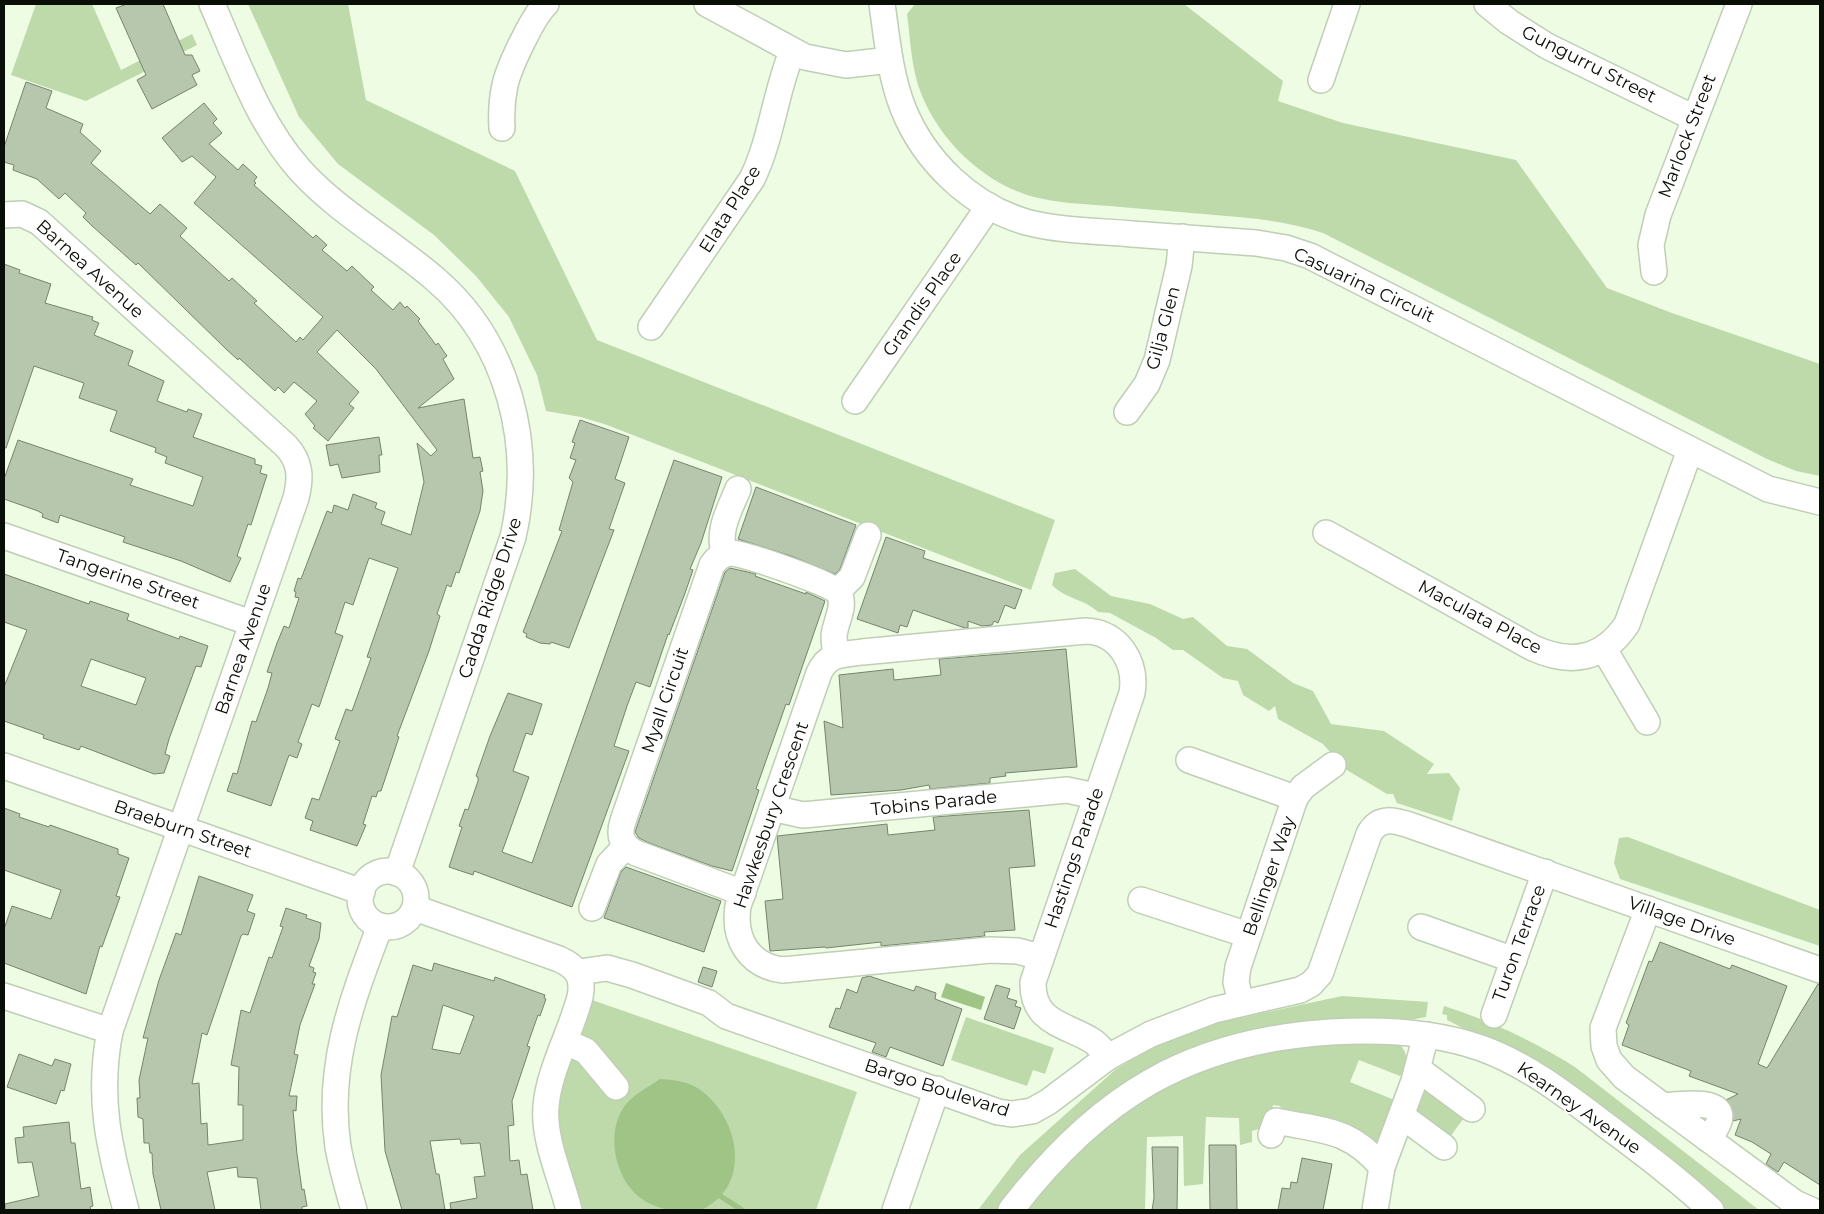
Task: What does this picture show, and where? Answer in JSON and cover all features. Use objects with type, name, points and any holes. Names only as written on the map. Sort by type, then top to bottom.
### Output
[{"type":"street","name":"Cadda Ridge Drive","points":[[212,4],[261,113],[288,156],[327,196],[426,271],[453,297],[488,345],[502,374],[515,418],[520,449],[522,486],[513,537],[397,873]]},
{"type":"street","points":[[502,128],[501,108],[505,83],[536,17],[546,4]]},
{"type":"street","points":[[707,4],[792,52],[815,60],[846,65],[890,60]]},
{"type":"street","name":"Casuarina Circuit","points":[[882,4],[890,60],[898,96],[917,138],[947,174],[973,196],[990,206],[1015,218],[1056,228],[1256,243],[1286,248],[1310,256],[1768,489],[1820,502]]},
{"type":"street","points":[[1321,80],[1347,4]]},
{"type":"street","name":"Gungurru Street","points":[[1487,4],[1509,22],[1546,46],[1694,118]]},
{"type":"street","name":"Marlock Street","points":[[1654,272],[1651,245],[1655,224],[1739,4]]},
{"type":"street","name":"Elata Place","points":[[652,327],[739,201],[755,173],[762,157],[783,76],[792,52]]},
{"type":"street","name":"Grandis Place","points":[[855,401],[990,206]]},
{"type":"street","name":"Barnea Avenue","points":[[4,215],[22,214],[39,222],[294,456],[300,471],[298,489],[110,1031],[103,1074],[105,1120],[126,1210]]},
{"type":"street","name":"Gilja Glen","points":[[1127,412],[1146,384],[1157,360],[1179,266],[1182,237]]},
{"type":"street","name":"Maculata Place","points":[[1326,533],[1540,651],[1553,656],[1574,657],[1589,655],[1604,649],[1622,632],[1634,610],[1690,450]]},
{"type":"street","points":[[738,489],[722,530],[722,546],[725,554],[736,553],[815,578],[836,589],[842,605],[834,637],[837,655]]},
{"type":"street","points":[[836,589],[852,577],[868,535]]},
{"type":"street","name":"Tangerine Street","points":[[4,536],[252,623]]},
{"type":"street","name":"Myall Circuit","points":[[626,846],[621,836],[623,820],[712,565],[725,554]]},
{"type":"street","name":"Hastings Parade","points":[[837,655],[1090,631],[1105,635],[1119,645],[1128,658],[1133,682],[1130,699],[1040,957],[1033,988],[1035,998],[1041,1010],[1057,1024],[1094,1042],[1108,1057]]},
{"type":"street","points":[[1604,649],[1647,722]]},
{"type":"street","name":"Hawkesbury Crescent","points":[[837,655],[826,661],[819,673],[743,892],[737,913],[738,934],[749,955],[770,968],[792,970],[1001,950],[1040,957]]},
{"type":"street","points":[[1189,760],[1295,798]]},
{"type":"street","name":"Bellinger Way","points":[[1241,1003],[1236,972],[1295,798],[1303,787],[1333,765]]},
{"type":"street","name":"Braeburn Street","points":[[4,766],[362,892]]},
{"type":"street","name":"Tobins Parade","points":[[772,808],[804,815],[1067,790],[1095,796]]},
{"type":"street","name":"Bargo Boulevard","points":[[580,979],[613,985],[705,1016],[726,1016],[998,1112],[1020,1114],[1044,1105],[1108,1057],[1180,1021],[1241,1003],[1300,990],[1318,977],[1369,834],[1381,822],[1397,821],[1545,872]]},
{"type":"street","points":[[592,908],[609,864],[626,846],[636,853],[743,892]]},
{"type":"street","points":[[389,871],[397,873],[404,876],[415,890],[415,908],[407,920],[401,924],[387,927],[380,926],[366,916],[361,900],[362,892],[369,879],[375,875],[389,871]]},
{"type":"street","name":"Village Drive","points":[[1545,872],[1820,970]]},
{"type":"street","name":"Turon Terrace","points":[[1494,1014],[1545,872]]},
{"type":"street","points":[[1142,900],[1248,935]]},
{"type":"street","points":[[415,908],[559,958],[580,979],[579,1004],[550,1087],[546,1112],[548,1136],[569,1210]]},
{"type":"street","points":[[1648,908],[1606,1017],[1603,1037],[1609,1060],[1618,1072],[1663,1106],[1795,1203],[1811,1210]]},
{"type":"street","points":[[354,1210],[338,1148],[335,1114],[336,1077],[346,1018],[380,926]]},
{"type":"street","points":[[1421,927],[1514,960]]},
{"type":"street","points":[[4,996],[110,1031]]},
{"type":"street","name":"Kearney Avenue","points":[[1011,1210],[1050,1164],[1098,1117],[1143,1085],[1187,1062],[1247,1043],[1311,1033],[1365,1030],[1426,1035],[1481,1048],[1516,1064],[1567,1096],[1646,1155],[1711,1210]]},
{"type":"street","points":[[1381,1189],[1418,1069],[1426,1035]]},
{"type":"street","points":[[566,1042],[603,1055],[616,1087]]},
{"type":"street","points":[[1418,1069],[1472,1109]]},
{"type":"street","points":[[895,1210],[937,1089]]},
{"type":"street","points":[[1402,1116],[1444,1147]]},
{"type":"street","points":[[1271,1135],[1276,1121],[1340,1134],[1368,1150],[1381,1189]]},
{"type":"shaded area","points":[[36,4],[92,4],[121,70],[192,34],[197,45],[86,101],[11,75]]},
{"type":"shaded area","points":[[248,4],[348,4],[366,100],[515,171],[597,340],[1055,520],[1031,590],[607,425],[581,417],[546,411],[537,375],[509,317],[476,276],[434,235],[338,164],[299,117]]},
{"type":"shaded area","points":[[915,4],[1184,4],[1283,81],[1278,101],[1343,123],[1516,160],[1607,288],[1672,313],[1820,364],[1820,476],[1796,471],[1767,459],[1323,233],[1283,223],[1256,219],[1059,202],[1030,196],[1011,189],[993,179],[961,154],[947,138],[926,104],[918,85],[914,67],[907,14]]},
{"type":"shaded area","points":[[1075,569],[1111,596],[1150,604],[1183,619],[1193,617],[1227,646],[1247,649],[1293,683],[1313,691],[1331,724],[1384,731],[1434,764],[1427,774],[1449,773],[1460,788],[1452,821],[1397,803],[1393,794],[1387,794],[1345,769],[1323,744],[1278,719],[1275,706],[1269,711],[1243,695],[1238,681],[1223,678],[1183,650],[1173,650],[1156,638],[1110,613],[1098,612],[1087,604],[1057,590],[1052,585],[1055,573]]},
{"type":"shaded area","points":[[1628,837],[1820,910],[1820,946],[1620,879],[1614,863],[1619,838]]},
{"type":"shaded area","points":[[946,983],[985,997],[981,1010],[941,997]]},
{"type":"shaded area","points":[[1342,996],[1428,1002],[1426,1017],[1162,1065],[1002,1210],[978,1210],[1020,1155],[1116,1069],[1157,1045],[1198,1027]]},
{"type":"shaded area","points":[[592,1000],[857,1092],[816,1210],[578,1210],[558,1132],[557,1097]]},
{"type":"shaded area","points":[[1444,1006],[1511,1032],[1575,1067],[1759,1210],[1725,1210],[1697,1185],[1496,1045],[1447,1020],[1447,1015],[1442,1014]]},
{"type":"shaded area","points":[[966,1017],[1054,1048],[1045,1074],[1033,1070],[1027,1086],[951,1060]]},
{"type":"shaded area","points":[[1325,1040],[1398,1043],[1404,1050],[1407,1064],[1400,1076],[1359,1060],[1350,1082],[1392,1099],[1394,1107],[1380,1146],[1284,1115],[1280,1106],[1273,1105],[1268,1126],[1252,1131],[1252,1142],[1240,1145],[1239,1118],[1206,1117],[1203,1184],[1184,1186],[1183,1136],[1147,1137],[1145,1210],[1021,1210],[1098,1128],[1190,1069]]},
{"type":"shaded area","points":[[660,1079],[675,1080],[699,1089],[712,1100],[723,1115],[730,1131],[735,1165],[731,1181],[721,1195],[701,1210],[671,1210],[652,1205],[631,1189],[616,1159],[614,1136],[620,1114],[633,1097]]},
{"type":"shaded area","points":[[1423,1087],[1466,1115],[1447,1141],[1415,1114]]},
{"type":"building","points":[[127,4],[163,4],[185,55],[192,55],[200,71],[192,75],[197,85],[152,109],[137,80],[146,75],[116,8]]},
{"type":"building","points":[[26,82],[52,91],[46,108],[83,124],[80,132],[101,151],[91,163],[150,214],[160,204],[187,228],[180,236],[229,281],[232,278],[257,301],[254,303],[296,342],[300,337],[303,340],[323,317],[194,203],[216,177],[192,156],[182,162],[162,138],[204,103],[217,119],[213,123],[222,133],[209,144],[238,170],[243,164],[257,177],[254,185],[313,238],[316,235],[327,245],[322,250],[347,271],[352,266],[374,287],[371,290],[393,310],[400,302],[405,308],[407,306],[420,319],[418,321],[447,356],[443,359],[454,379],[418,408],[464,399],[473,458],[480,457],[483,471],[480,472],[483,491],[480,511],[459,573],[456,572],[451,587],[447,585],[437,614],[440,616],[429,651],[397,736],[399,737],[381,791],[378,791],[376,797],[372,796],[363,824],[366,825],[357,846],[310,830],[313,821],[305,818],[312,798],[319,800],[340,741],[335,739],[346,709],[352,711],[371,658],[367,657],[398,568],[369,558],[353,605],[345,602],[335,633],[343,636],[319,707],[312,704],[298,742],[302,744],[297,758],[289,755],[271,806],[227,791],[233,773],[237,774],[252,721],[256,722],[268,688],[272,673],[267,672],[277,643],[284,626],[289,628],[299,598],[295,597],[296,592],[294,591],[298,578],[301,579],[327,511],[332,513],[334,505],[348,510],[353,494],[377,503],[375,508],[385,512],[381,524],[411,535],[424,482],[417,443],[431,456],[437,450],[376,369],[337,330],[317,352],[359,392],[349,404],[354,408],[328,441],[313,428],[315,426],[305,414],[317,401],[294,382],[284,393],[278,387],[275,391],[239,358],[238,360],[226,349],[138,263],[136,265],[91,225],[83,217],[86,213],[65,193],[59,199],[37,179],[13,170],[14,165],[4,162],[4,147]]},
{"type":"building","points":[[4,264],[20,270],[19,273],[51,284],[45,303],[93,317],[92,320],[99,323],[94,335],[133,351],[128,365],[164,381],[157,401],[187,412],[188,409],[202,414],[193,437],[255,459],[255,464],[262,466],[260,473],[267,475],[251,525],[248,524],[237,556],[241,558],[230,582],[181,561],[123,542],[125,537],[60,515],[58,523],[42,517],[43,514],[38,511],[4,499],[4,479],[18,440],[133,479],[130,485],[193,506],[203,477],[165,463],[167,457],[155,452],[156,448],[110,431],[117,411],[79,398],[84,383],[34,366],[6,448],[4,448]]},
{"type":"building","points":[[580,420],[629,437],[615,479],[625,483],[609,529],[614,530],[569,648],[551,642],[550,644],[540,643],[526,637],[527,634],[523,632],[562,531],[559,530],[573,482],[569,478],[576,460],[570,458],[575,443],[572,442]]},
{"type":"building","points":[[379,437],[382,455],[379,455],[380,472],[342,478],[338,464],[330,466],[326,445]]},
{"type":"building","points":[[674,460],[722,477],[701,543],[690,569],[693,570],[650,687],[636,682],[627,706],[614,746],[629,751],[572,907],[474,871],[473,875],[449,867],[462,827],[459,826],[465,809],[468,810],[478,781],[476,776],[508,693],[542,704],[532,735],[526,733],[513,771],[529,777],[502,852],[532,863]]},
{"type":"building","points":[[756,487],[856,525],[840,569],[835,574],[791,556],[738,539]]},
{"type":"building","points":[[886,537],[925,551],[923,558],[1022,590],[1015,609],[1005,605],[998,623],[994,621],[992,625],[982,626],[968,621],[968,628],[913,610],[907,627],[900,625],[898,633],[857,619]]},
{"type":"building","points":[[730,568],[756,574],[755,576],[806,594],[806,592],[825,601],[789,705],[786,704],[756,789],[759,790],[732,871],[712,866],[649,843],[639,838],[635,832],[725,572]]},
{"type":"building","points":[[4,574],[89,604],[90,601],[129,614],[127,620],[179,639],[180,636],[208,646],[201,667],[196,666],[169,739],[165,754],[170,756],[164,773],[154,774],[81,746],[79,750],[43,738],[44,735],[4,721],[4,687],[27,630],[4,622]],"holes":[[[91,659],[146,678],[136,705],[81,686]]]},
{"type":"building","points":[[1066,649],[1077,767],[1005,773],[1006,776],[990,778],[990,783],[930,789],[929,785],[901,790],[831,795],[824,721],[843,728],[839,675],[893,669],[894,680],[941,675],[939,659]]},
{"type":"building","points":[[4,808],[20,814],[19,817],[49,827],[50,825],[118,849],[118,854],[129,858],[116,896],[120,897],[102,947],[100,946],[86,994],[4,963],[4,929],[12,906],[51,919],[61,890],[4,870]]},
{"type":"building","points":[[1029,810],[1035,866],[1009,868],[1015,930],[984,932],[985,936],[881,946],[881,942],[826,948],[770,951],[765,901],[783,899],[777,836],[887,824],[888,835],[935,830],[933,817]]},
{"type":"building","points":[[626,867],[721,901],[704,952],[604,918],[621,872]]},
{"type":"building","points":[[199,876],[253,895],[247,911],[255,914],[248,935],[243,934],[241,936],[207,1035],[202,1033],[192,1084],[199,1083],[201,1124],[207,1123],[208,1145],[243,1140],[243,1105],[238,1105],[239,1067],[231,1065],[241,1010],[250,1013],[269,957],[272,958],[283,927],[280,926],[286,908],[307,915],[306,918],[321,923],[319,939],[309,966],[314,968],[313,972],[316,973],[312,984],[315,984],[300,1025],[294,1054],[298,1055],[289,1096],[297,1096],[296,1111],[293,1110],[297,1154],[302,1190],[304,1189],[307,1206],[302,1207],[302,1210],[261,1210],[257,1178],[238,1177],[237,1167],[207,1172],[215,1210],[161,1210],[153,1174],[152,1153],[150,1153],[149,1143],[144,1143],[143,1119],[138,1117],[137,1098],[140,1098],[139,1080],[148,1038],[143,1038],[159,980],[176,933],[181,935]]},
{"type":"building","points":[[1660,942],[1730,969],[1732,965],[1787,986],[1758,1064],[1767,1068],[1818,984],[1820,984],[1820,1185],[1784,1162],[1778,1172],[1766,1164],[1771,1154],[1752,1142],[1735,1135],[1741,1119],[1733,1121],[1732,1109],[1726,1100],[1738,1094],[1689,1076],[1691,1071],[1622,1045],[1629,1025],[1626,1023],[1649,961],[1652,962]]},
{"type":"building","points":[[434,963],[494,981],[495,977],[545,995],[544,998],[546,999],[527,1046],[530,1047],[512,1101],[514,1125],[508,1126],[510,1161],[519,1160],[521,1175],[527,1174],[533,1210],[451,1210],[450,1203],[477,1198],[474,1177],[485,1176],[480,1143],[461,1144],[460,1139],[430,1141],[436,1174],[439,1174],[445,1210],[402,1210],[385,1151],[381,1075],[392,1016],[397,1017],[413,965],[432,971]],"holes":[[[443,1005],[474,1016],[460,1054],[432,1049]]]},
{"type":"building","points":[[703,967],[717,971],[712,987],[698,982]]},
{"type":"building","points":[[869,976],[914,991],[916,986],[936,993],[935,999],[962,1009],[943,1066],[890,1047],[886,1057],[872,1052],[876,1043],[829,1027],[836,1008],[840,1009],[847,989],[857,993],[862,978]]},
{"type":"building","points":[[996,985],[1010,989],[1007,998],[1017,1001],[1015,1006],[1021,1008],[1014,1029],[984,1019]]},
{"type":"building","points":[[19,1054],[52,1066],[55,1059],[71,1064],[64,1091],[61,1090],[56,1104],[7,1087]]},
{"type":"building","points":[[69,1122],[71,1143],[75,1143],[81,1189],[90,1187],[93,1206],[90,1207],[91,1210],[5,1210],[5,1204],[39,1196],[32,1162],[18,1163],[15,1138],[24,1137],[23,1127]]},
{"type":"building","points":[[1209,1145],[1236,1145],[1237,1210],[1210,1210]]},
{"type":"building","points":[[1152,1147],[1178,1147],[1177,1210],[1152,1210],[1154,1198]]},
{"type":"building","points":[[1302,1158],[1332,1164],[1323,1210],[1278,1210],[1282,1188],[1290,1189],[1291,1182],[1297,1183]]},
{"type":"waterway","points":[[714,1192],[742,1210]]}]
